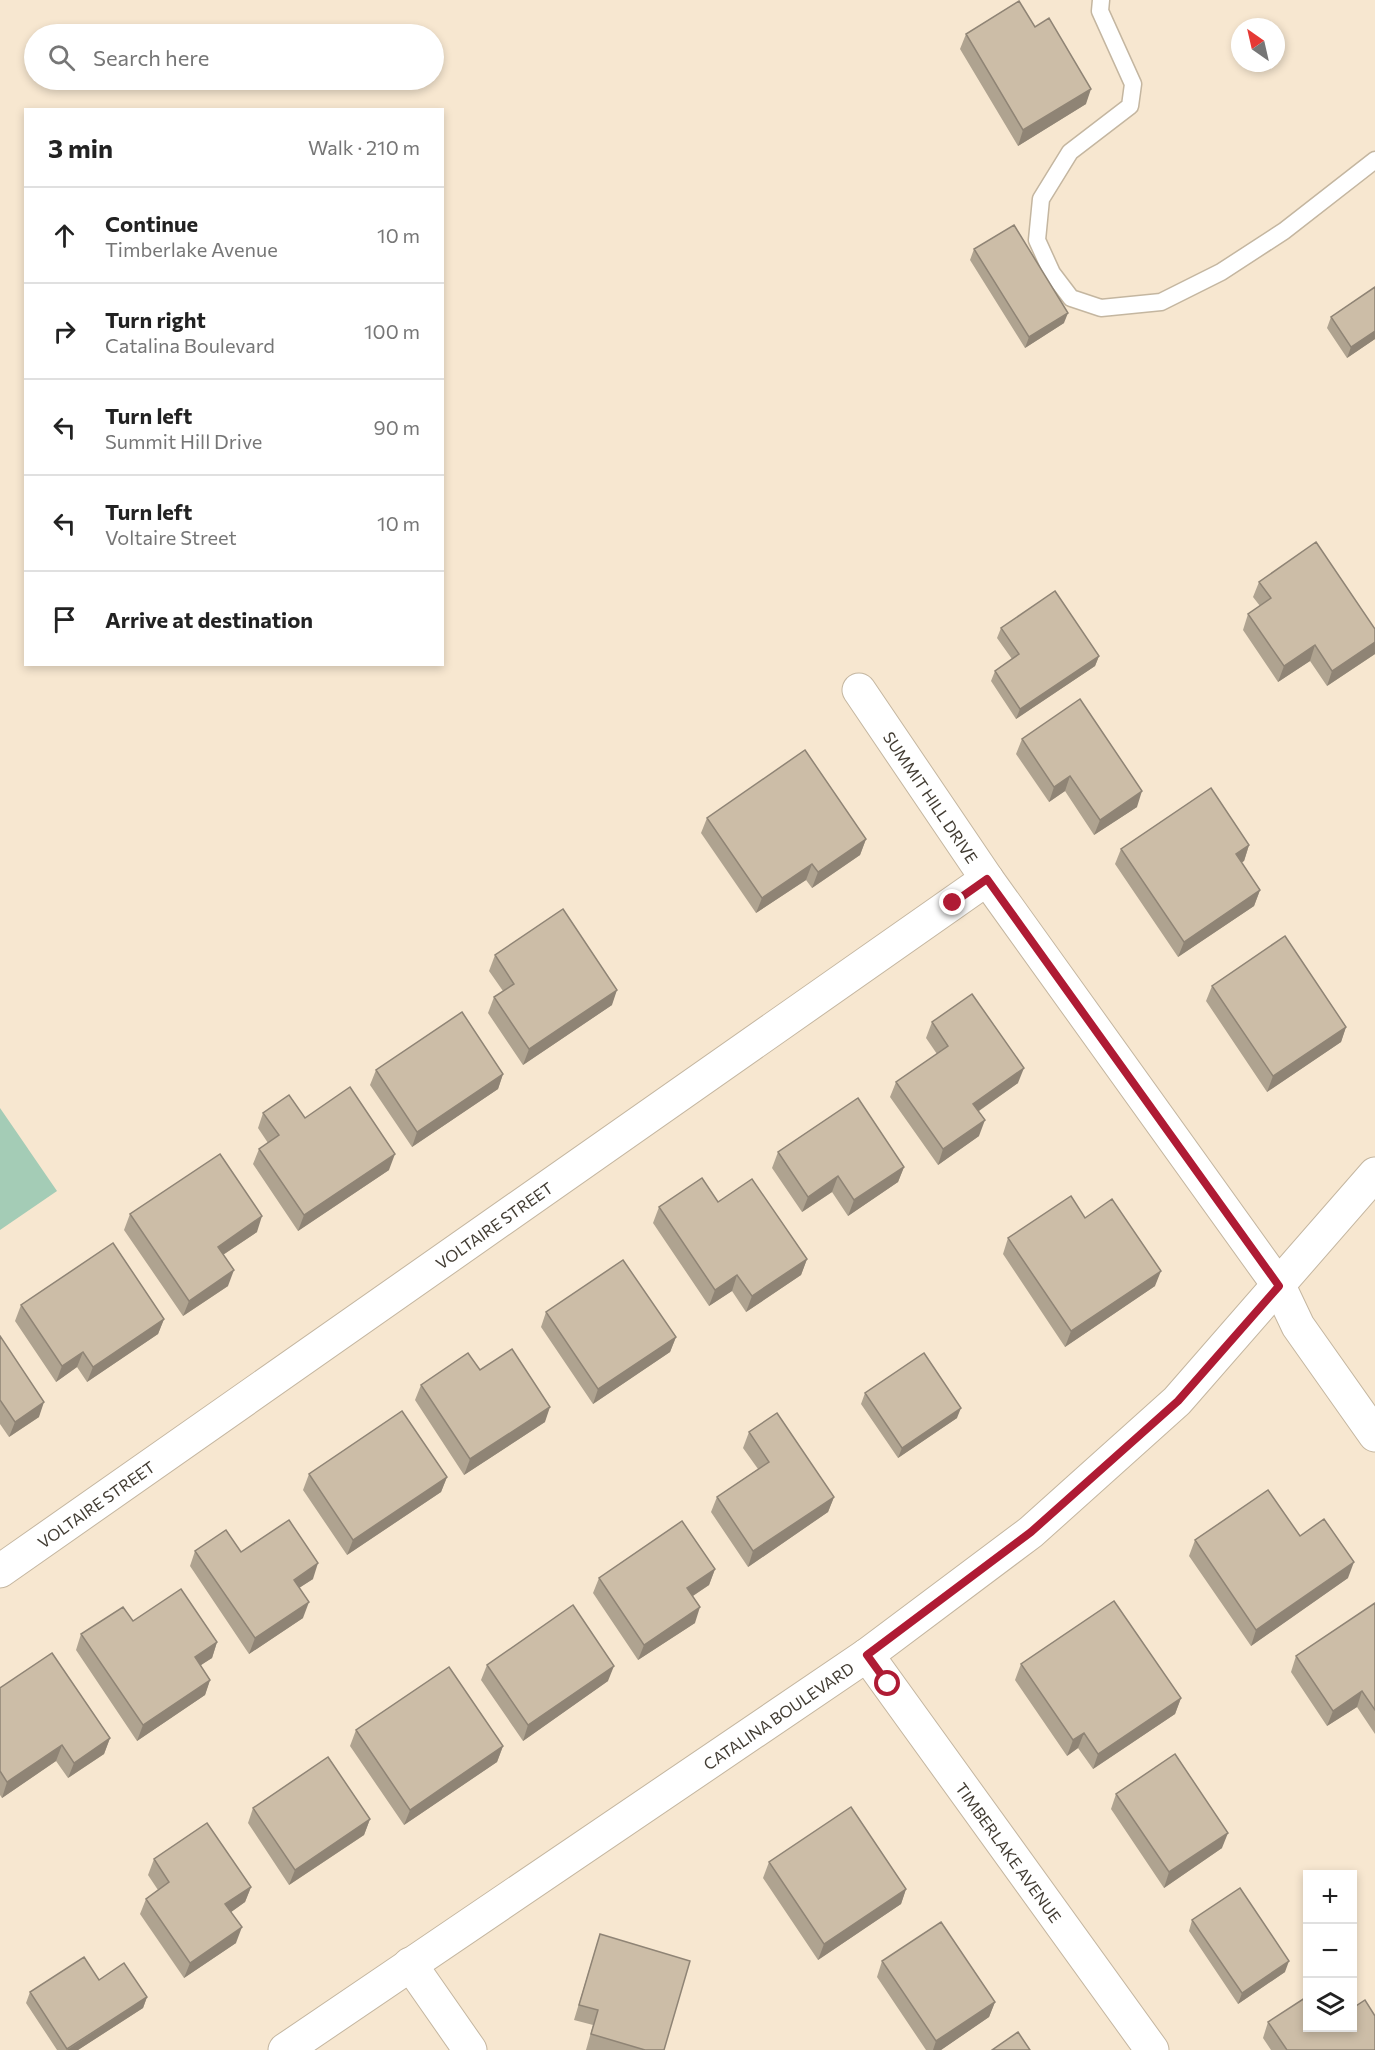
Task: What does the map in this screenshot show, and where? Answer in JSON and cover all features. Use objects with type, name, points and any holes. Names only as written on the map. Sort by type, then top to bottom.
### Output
[{"type":"street","name":"SUMMIT HILL DRIVE","points":[[859,690],[987,879],[1279,1286],[1298,1326],[1375,1435]]},
{"type":"street","name":"VOLTAIRE STREET","points":[[0,1571],[987,879]]},
{"type":"street","name":"CATALINA BOULEVARD","points":[[285,2050],[867,1655],[1031,1532],[1178,1401],[1375,1174]]},
{"type":"street","name":"TIMBERLAKE AVENUE","points":[[867,1655],[1152,2050]]},
{"type":"street","points":[[410,1964],[470,2050]]},
{"type":"lane","points":[[1101,0],[1100,10],[1133,84],[1130,106],[1070,152],[1041,199],[1037,240],[1052,273],[1071,298],[1101,308],[1161,302],[1221,272],[1284,231],[1375,160]]},
{"type":"green space","points":[[0,1108],[57,1191],[0,1230]]},
{"type":"building","points":[[1019,1],[1035,27],[1049,18],[1091,89],[1023,130],[966,34]]},
{"type":"building","points":[[1014,225],[1068,313],[1029,337],[974,249]]},
{"type":"building","points":[[1375,287],[1375,331],[1351,347],[1331,317]]},
{"type":"building","points":[[1316,542],[1375,629],[1375,642],[1332,671],[1315,645],[1284,666],[1248,614],[1271,598],[1259,582]]},
{"type":"building","points":[[1055,591],[1099,656],[1020,709],[995,671],[1019,654],[1001,628]]},
{"type":"building","points":[[1080,699],[1142,791],[1100,820],[1070,776],[1054,787],[1022,739]]},
{"type":"building","points":[[805,750],[866,839],[818,872],[812,864],[762,898],[707,818]]},
{"type":"building","points":[[1211,788],[1249,845],[1236,854],[1260,890],[1184,942],[1121,849]]},
{"type":"building","points":[[563,909],[617,990],[529,1049],[494,997],[514,984],[495,955]]},
{"type":"building","points":[[1285,936],[1346,1027],[1273,1076],[1212,986]]},
{"type":"building","points":[[972,994],[1024,1068],[973,1104],[985,1120],[943,1149],[896,1082],[948,1046],[932,1022]]},
{"type":"building","points":[[462,1012],[503,1074],[417,1132],[376,1070]]},
{"type":"building","points":[[350,1087],[395,1154],[304,1215],[259,1149],[279,1135],[263,1113],[289,1095],[305,1118]]},
{"type":"building","points":[[858,1098],[904,1167],[854,1200],[838,1176],[808,1197],[778,1152]]},
{"type":"building","points":[[220,1154],[262,1216],[218,1247],[234,1270],[189,1301],[130,1214]]},
{"type":"building","points":[[702,1178],[718,1202],[752,1179],[807,1259],[752,1296],[737,1275],[715,1290],[659,1207]]},
{"type":"building","points":[[1071,1196],[1085,1218],[1112,1199],[1161,1271],[1071,1331],[1008,1238]]},
{"type":"building","points":[[113,1243],[164,1319],[93,1367],[83,1352],[62,1366],[21,1305]]},
{"type":"building","points":[[623,1260],[676,1337],[598,1389],[546,1312]]},
{"type":"building","points":[[0,1336],[44,1402],[15,1422],[0,1400]]},
{"type":"building","points":[[512,1349],[550,1407],[470,1459],[421,1385],[468,1353],[480,1370]]},
{"type":"building","points":[[924,1353],[961,1408],[902,1448],[865,1393]]},
{"type":"building","points":[[402,1411],[447,1477],[353,1540],[309,1474]]},
{"type":"building","points":[[777,1413],[834,1497],[753,1551],[717,1497],[769,1462],[749,1432]]},
{"type":"building","points":[[1268,1490],[1300,1536],[1324,1519],[1354,1562],[1256,1630],[1195,1540]]},
{"type":"building","points":[[289,1520],[318,1563],[294,1580],[309,1602],[255,1638],[195,1551],[226,1530],[241,1552]]},
{"type":"building","points":[[682,1521],[715,1569],[687,1588],[700,1607],[644,1645],[599,1578]]},
{"type":"building","points":[[181,1589],[217,1642],[195,1657],[210,1680],[143,1725],[81,1634],[123,1607],[133,1621]]},
{"type":"building","points":[[1114,1601],[1181,1698],[1098,1754],[1084,1733],[1073,1740],[1021,1664]]},
{"type":"building","points":[[1375,1603],[1375,1710],[1362,1691],[1333,1711],[1296,1656]]},
{"type":"building","points":[[573,1605],[614,1666],[528,1725],[487,1665]]},
{"type":"building","points":[[52,1653],[110,1738],[74,1763],[62,1745],[7,1782],[0,1771],[0,1688]]},
{"type":"building","points":[[449,1667],[503,1746],[410,1810],[356,1730]]},
{"type":"building","points":[[1175,1754],[1228,1833],[1169,1872],[1116,1794]]},
{"type":"building","points":[[328,1757],[370,1819],[295,1870],[253,1808]]},
{"type":"building","points":[[851,1807],[906,1889],[824,1944],[769,1862]]},
{"type":"building","points":[[207,1823],[251,1887],[225,1904],[242,1927],[190,1963],[146,1899],[169,1882],[154,1859]]},
{"type":"building","points":[[1240,1888],[1289,1961],[1242,1993],[1192,1920]]},
{"type":"building","points":[[941,1922],[995,2002],[936,2041],[882,1961]]},
{"type":"building","points":[[600,1934],[690,1961],[664,2050],[645,2050],[591,2034],[598,2010],[579,2005]]},
{"type":"building","points":[[84,1957],[99,1980],[124,1963],[147,1997],[67,2049],[30,1992]]},
{"type":"building","points":[[1303,1999],[1303,2032],[1357,2032],[1357,2005],[1365,2000],[1375,2016],[1375,2050],[1287,2050],[1268,2022]]},
{"type":"building","points":[[1018,2032],[1030,2050],[992,2050]]},
{"type":"route","points":[[888,1684],[867,1655],[1031,1532],[1178,1401],[1279,1286],[987,879],[953,903]]}]
